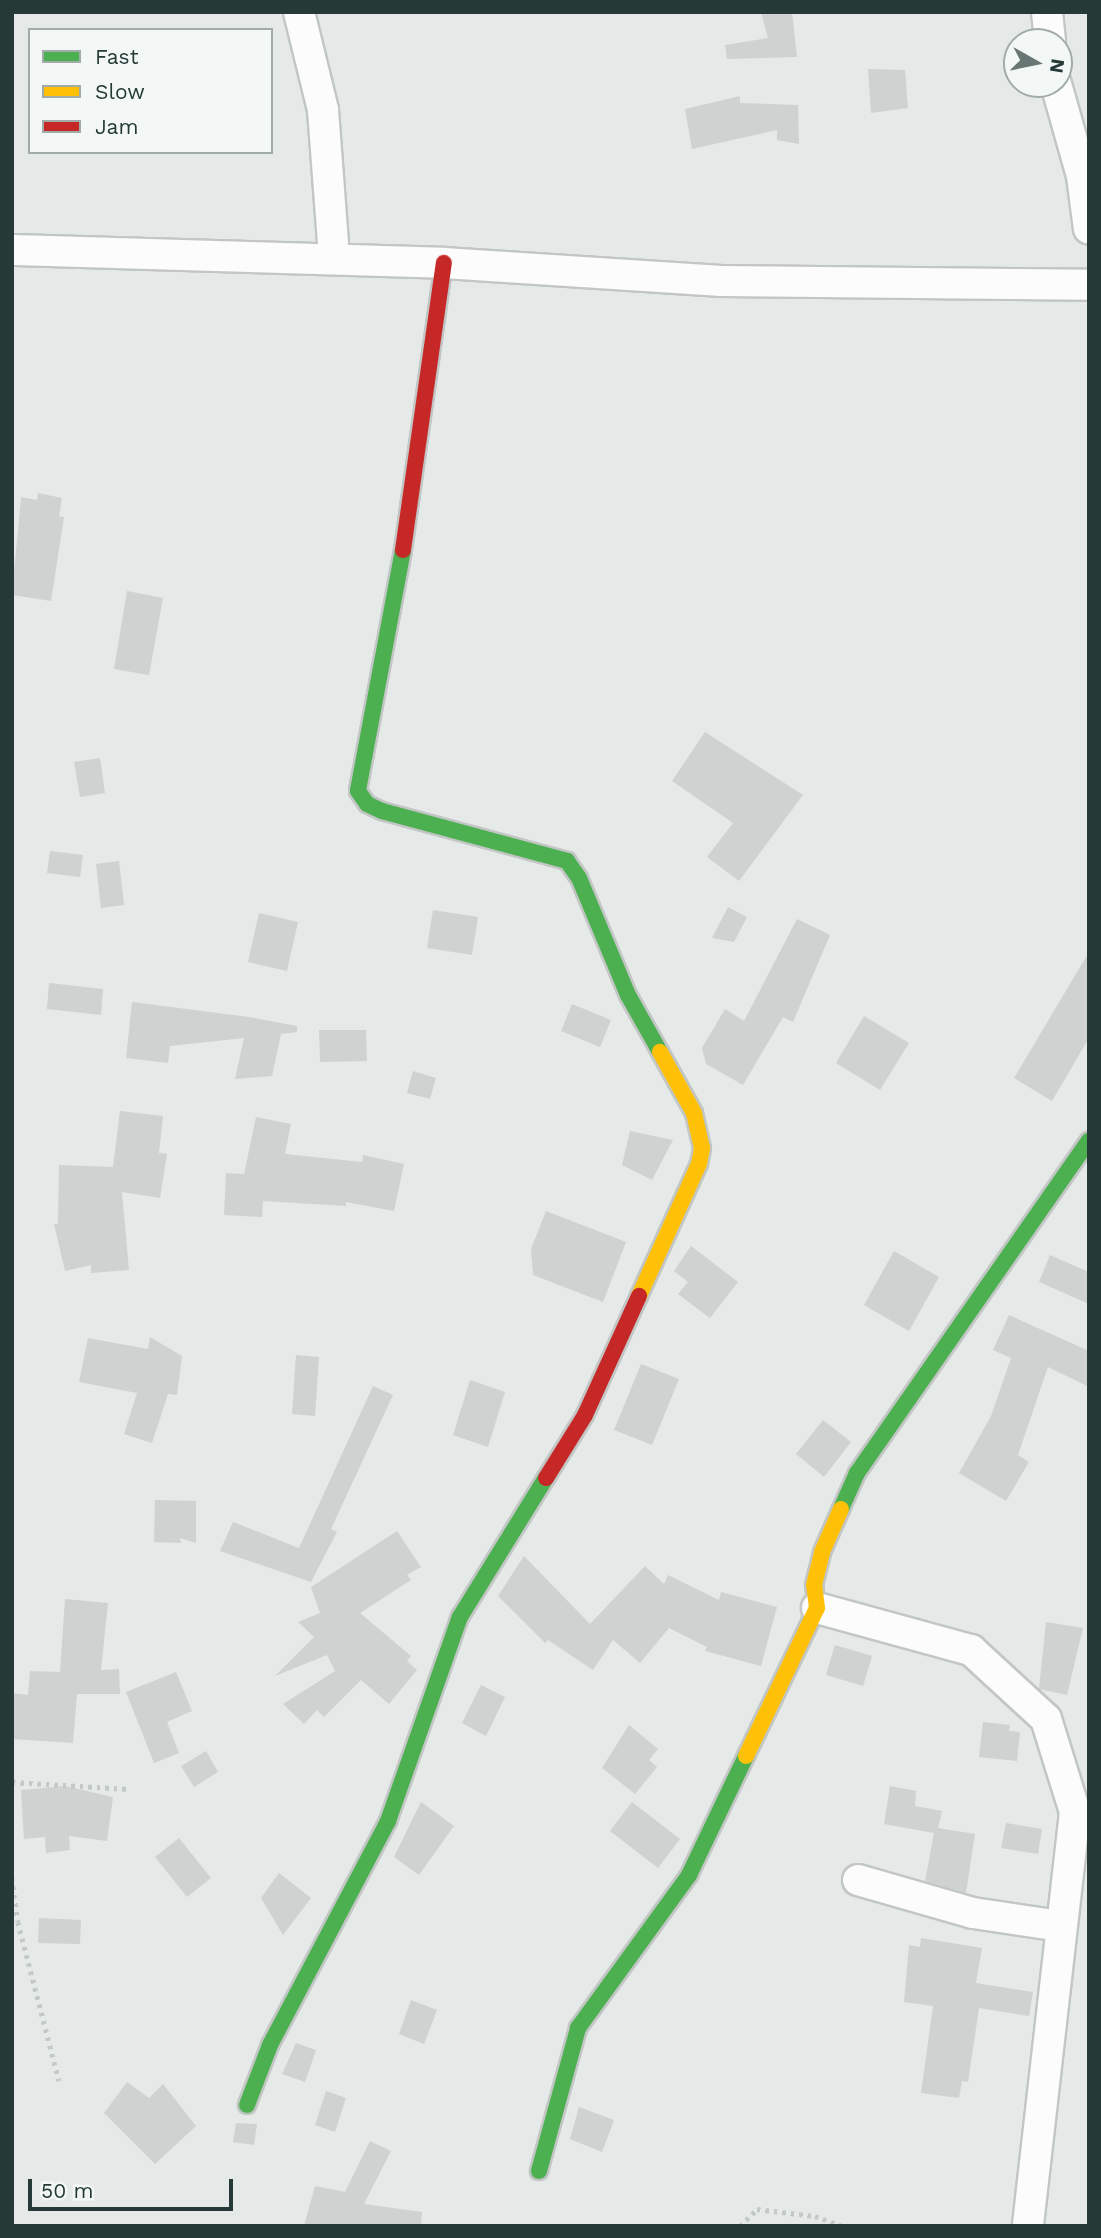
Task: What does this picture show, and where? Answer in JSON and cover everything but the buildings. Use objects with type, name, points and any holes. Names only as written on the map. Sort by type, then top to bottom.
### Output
[{"type":"street","points":[[299,12],[323,110],[333,244]]},
{"type":"street","points":[[1060,98],[1082,176],[1089,229]]},
{"type":"street","points":[[12,250],[444,263],[721,281],[1089,285]]},
{"type":"street","points":[[247,2105],[270,2045],[388,1821],[460,1617],[584,1415],[699,1164],[702,1148],[694,1112],[628,995],[579,878],[567,861],[427,820],[382,811],[367,804],[358,792],[408,524],[444,263]]},
{"type":"street","points":[[539,2171],[578,2028],[689,1875],[817,1608],[814,1585],[822,1552],[857,1473],[1089,1141]]},
{"type":"street","points":[[817,1608],[971,1650],[1046,1719],[1075,1812],[1028,2226]]},
{"type":"street","points":[[858,1880],[972,1913],[1060,1926]]},
{"type":"path","points":[[12,1782],[130,1789]]},
{"type":"path","points":[[12,1878],[18,1922],[59,2081]]},
{"type":"path","points":[[740,2226],[757,2209],[815,2216],[843,2226]]},
{"type":"traffic: fast","points":[[403,550],[358,791],[367,804],[382,811],[567,861],[579,878],[628,995],[660,1052]]},
{"type":"traffic: fast","points":[[841,1509],[857,1473],[1089,1141]]},
{"type":"traffic: fast","points":[[247,2105],[270,2045],[388,1821],[460,1617],[546,1478]]},
{"type":"traffic: fast","points":[[539,2171],[578,2028],[689,1875],[746,1756]]},
{"type":"traffic: slow","points":[[639,1296],[699,1164],[702,1148],[694,1113],[660,1052]]},
{"type":"traffic: slow","points":[[746,1756],[817,1608],[814,1585],[822,1552],[841,1509]]},
{"type":"traffic: jam","points":[[403,550],[444,263]]},
{"type":"traffic: jam","points":[[546,1478],[585,1415],[639,1296]]}]
